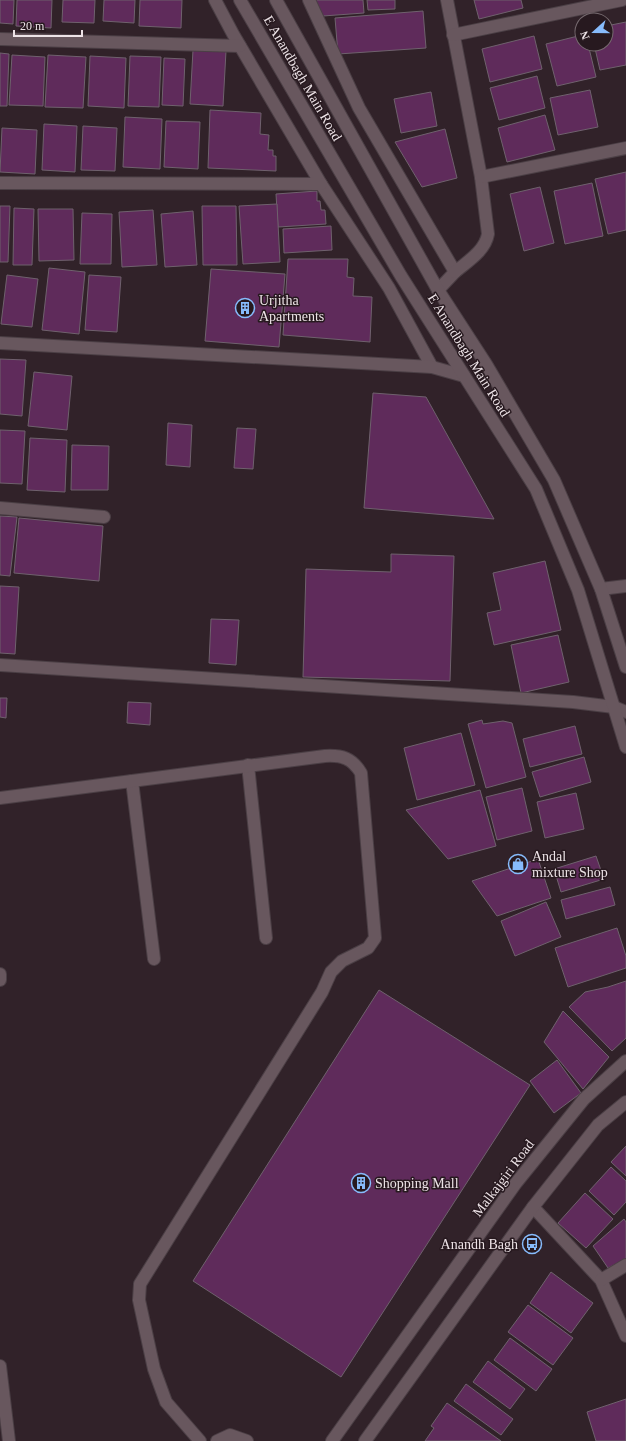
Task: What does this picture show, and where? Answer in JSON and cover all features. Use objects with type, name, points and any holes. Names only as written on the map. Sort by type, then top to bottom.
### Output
[{"type":"street","points":[[215,0],[240,46],[321,184],[389,288],[432,367]]},
{"type":"street","name":"E Anandbagh Main Road","points":[[240,0],[401,276],[536,489],[578,590],[626,747]]},
{"type":"street","name":"E Anandbagh Main Road","points":[[276,0],[438,290],[486,364],[554,480],[601,588],[626,667]]},
{"type":"street","points":[[309,0],[359,108],[455,272]]},
{"type":"street","points":[[438,290],[455,272],[486,244],[488,234],[481,177],[447,0]]},
{"type":"street","points":[[453,35],[622,0]]},
{"type":"street","points":[[0,39],[240,46]]},
{"type":"street","points":[[481,177],[626,148]]},
{"type":"street","points":[[0,183],[321,184]]},
{"type":"street","points":[[0,343],[432,367],[464,376]]},
{"type":"street","points":[[0,508],[104,517]]},
{"type":"street","points":[[601,588],[626,586]]},
{"type":"street","points":[[0,665],[573,702],[614,707],[626,712]]},
{"type":"street","points":[[0,798],[132,780],[335,756],[349,758],[356,764],[361,773],[375,938],[368,948],[342,961],[330,972],[322,992],[140,1284],[139,1300],[154,1369],[166,1402],[200,1441]]},
{"type":"street","points":[[248,766],[266,938]]},
{"type":"street","points":[[132,780],[154,959]]},
{"type":"street","points":[[0,974],[0,980]]},
{"type":"street","name":"Malkajgiri Road","points":[[332,1441],[516,1183],[584,1099],[626,1061]]},
{"type":"street","points":[[365,1441],[533,1207],[598,1125],[626,1102]]},
{"type":"street","points":[[533,1207],[601,1280],[626,1336]]},
{"type":"street","points":[[601,1280],[626,1265]]},
{"type":"street","points":[[0,1366],[9,1441]]},
{"type":"street","points":[[217,1441],[230,1435],[246,1441]]},
{"type":"building","points":[[0,0],[14,0],[13,24],[0,23]]},
{"type":"building","points":[[17,0],[52,0],[51,28],[16,26]]},
{"type":"building","points":[[63,0],[95,0],[94,23],[62,22]]},
{"type":"building","points":[[104,0],[135,0],[134,23],[103,21]]},
{"type":"building","points":[[140,0],[182,0],[181,28],[139,26]]},
{"type":"building","points":[[315,0],[363,0],[364,13],[323,16]]},
{"type":"building","points":[[367,0],[395,0],[395,9],[368,10]]},
{"type":"building","points":[[474,0],[521,0],[523,8],[479,19]]},
{"type":"building","points":[[423,11],[426,48],[338,54],[335,18]]},
{"type":"building","points":[[626,22],[626,65],[600,70],[596,52],[614,52],[614,24]]},
{"type":"building","points":[[534,36],[542,69],[490,82],[482,49]]},
{"type":"building","points":[[574,37],[574,52],[590,52],[596,77],[557,86],[546,44]]},
{"type":"building","points":[[193,50],[226,51],[223,106],[190,104]]},
{"type":"building","points":[[0,53],[9,54],[7,106],[0,106]]},
{"type":"building","points":[[12,55],[45,57],[43,106],[9,105]]},
{"type":"building","points":[[48,55],[86,57],[83,108],[45,107]]},
{"type":"building","points":[[90,56],[126,58],[124,108],[88,106]]},
{"type":"building","points":[[130,56],[161,57],[159,107],[128,106]]},
{"type":"building","points":[[164,58],[185,59],[183,106],[162,105]]},
{"type":"building","points":[[537,76],[545,108],[499,120],[490,88]]},
{"type":"building","points":[[590,90],[598,127],[558,135],[550,98]]},
{"type":"building","points":[[431,92],[437,126],[401,133],[394,99]]},
{"type":"building","points":[[210,110],[261,113],[260,134],[269,135],[268,150],[273,150],[273,156],[276,156],[276,171],[208,168]]},
{"type":"building","points":[[545,115],[555,150],[507,162],[498,128]]},
{"type":"building","points":[[125,117],[162,119],[160,169],[123,167]]},
{"type":"building","points":[[166,121],[200,122],[198,169],[164,167]]},
{"type":"building","points":[[44,124],[77,126],[75,172],[42,170]]},
{"type":"building","points":[[83,126],[117,128],[115,171],[81,170]]},
{"type":"building","points":[[2,128],[37,130],[35,174],[0,172]]},
{"type":"building","points":[[445,129],[457,178],[422,187],[395,142]]},
{"type":"building","points":[[626,172],[626,230],[608,234],[595,179]]},
{"type":"building","points":[[592,183],[603,236],[565,244],[554,191]]},
{"type":"building","points":[[540,187],[554,243],[524,251],[510,194]]},
{"type":"building","points":[[317,191],[317,201],[320,201],[321,210],[325,210],[326,224],[278,227],[276,194]]},
{"type":"building","points":[[277,204],[280,262],[243,264],[239,206]]},
{"type":"building","points":[[0,206],[10,206],[8,262],[0,262]]},
{"type":"building","points":[[202,206],[236,206],[237,265],[203,265]]},
{"type":"building","points":[[14,208],[34,209],[32,265],[13,265]]},
{"type":"building","points":[[38,209],[73,209],[74,260],[39,261]]},
{"type":"building","points":[[153,210],[157,265],[122,267],[119,212]]},
{"type":"building","points":[[193,211],[197,265],[165,267],[161,214]]},
{"type":"building","points":[[82,213],[112,214],[111,264],[80,264]]},
{"type":"building","points":[[331,226],[332,250],[284,253],[283,229]]},
{"type":"building","points":[[288,259],[348,259],[347,277],[354,278],[353,296],[372,297],[370,342],[283,335]]},
{"type":"building","points":[[49,268],[85,272],[79,334],[42,330]]},
{"type":"building","name":"Urjitha Apartments","points":[[211,269],[285,274],[279,347],[205,341]]},
{"type":"building","points":[[7,275],[38,279],[32,327],[1,324]]},
{"type":"building","points":[[89,275],[121,277],[117,332],[85,330]]},
{"type":"building","points":[[0,359],[26,360],[22,416],[0,414]]},
{"type":"building","points":[[34,372],[72,376],[67,430],[28,426]]},
{"type":"building","points":[[373,393],[426,397],[494,519],[364,508]]},
{"type":"building","points":[[168,423],[192,425],[190,467],[166,465]]},
{"type":"building","points":[[237,428],[256,429],[253,469],[234,468]]},
{"type":"building","points":[[0,430],[25,431],[22,484],[0,483]]},
{"type":"building","points":[[30,438],[67,440],[65,492],[27,490]]},
{"type":"building","points":[[72,445],[109,446],[108,490],[71,490]]},
{"type":"building","points":[[0,516],[17,517],[10,576],[0,575]]},
{"type":"building","points":[[19,518],[103,526],[99,581],[14,573]]},
{"type":"building","points":[[391,554],[454,556],[450,681],[303,677],[306,569],[391,572]]},
{"type":"building","points":[[545,561],[561,630],[494,645],[487,613],[501,610],[493,573]]},
{"type":"building","points":[[0,586],[19,587],[15,654],[0,653]]},
{"type":"building","points":[[211,619],[239,620],[236,665],[209,663]]},
{"type":"building","points":[[558,635],[569,682],[521,693],[511,645]]},
{"type":"building","points":[[0,698],[7,698],[6,718],[0,717]]},
{"type":"building","points":[[128,702],[151,703],[150,725],[127,723]]},
{"type":"building","points":[[482,720],[483,724],[503,721],[512,723],[526,777],[486,788],[468,724]]},
{"type":"building","points":[[575,726],[582,754],[530,767],[523,739]]},
{"type":"building","points":[[461,733],[475,785],[417,800],[404,748]]},
{"type":"building","points":[[584,757],[591,782],[540,797],[532,772]]},
{"type":"building","points":[[522,788],[532,831],[497,840],[486,797]]},
{"type":"building","points":[[480,790],[496,846],[448,859],[406,810]]},
{"type":"building","points":[[576,793],[584,829],[545,838],[537,802]]},
{"type":"building","points":[[596,856],[604,879],[561,892],[554,869]]},
{"type":"building","points":[[538,859],[551,898],[497,916],[472,881]]},
{"type":"building","points":[[610,887],[615,905],[566,919],[561,900]]},
{"type":"building","points":[[546,902],[561,937],[515,956],[501,921]]},
{"type":"building","points":[[617,928],[626,956],[626,968],[568,987],[555,948]]},
{"type":"building","points":[[626,981],[626,1038],[612,1051],[569,1007],[585,992]]},
{"type":"building","name":"Shopping Mall","points":[[379,990],[530,1085],[341,1377],[193,1281]]},
{"type":"building","points":[[563,1011],[609,1057],[583,1089],[544,1042]]},
{"type":"building","points":[[557,1060],[581,1093],[554,1113],[530,1081]]},
{"type":"building","points":[[626,1146],[626,1176],[611,1162]]},
{"type":"building","points":[[611,1167],[626,1181],[626,1202],[614,1215],[589,1191]]},
{"type":"building","points":[[585,1193],[613,1219],[586,1248],[558,1223]]},
{"type":"building","points":[[624,1219],[626,1222],[626,1259],[608,1268],[593,1246]]},
{"type":"building","points":[[551,1272],[593,1303],[571,1333],[530,1303]]},
{"type":"building","points":[[528,1305],[573,1338],[553,1365],[508,1332]]},
{"type":"building","points":[[510,1338],[552,1369],[536,1391],[494,1360]]},
{"type":"building","points":[[488,1361],[525,1389],[510,1409],[473,1382]]},
{"type":"building","points":[[466,1384],[513,1419],[501,1435],[454,1401]]},
{"type":"building","points":[[626,1399],[626,1441],[596,1441],[587,1412]]},
{"type":"building","points":[[447,1403],[501,1441],[425,1441],[434,1428],[431,1426]]},
{"type":"place","name":"Urjitha Apartments","points":[[245,308]]},
{"type":"place","name":"Andal mixture Shop","points":[[518,864]]},
{"type":"place","name":"Shopping Mall","points":[[361,1183]]},
{"type":"place","name":"Anandh Bagh","points":[[532,1244]]}]
